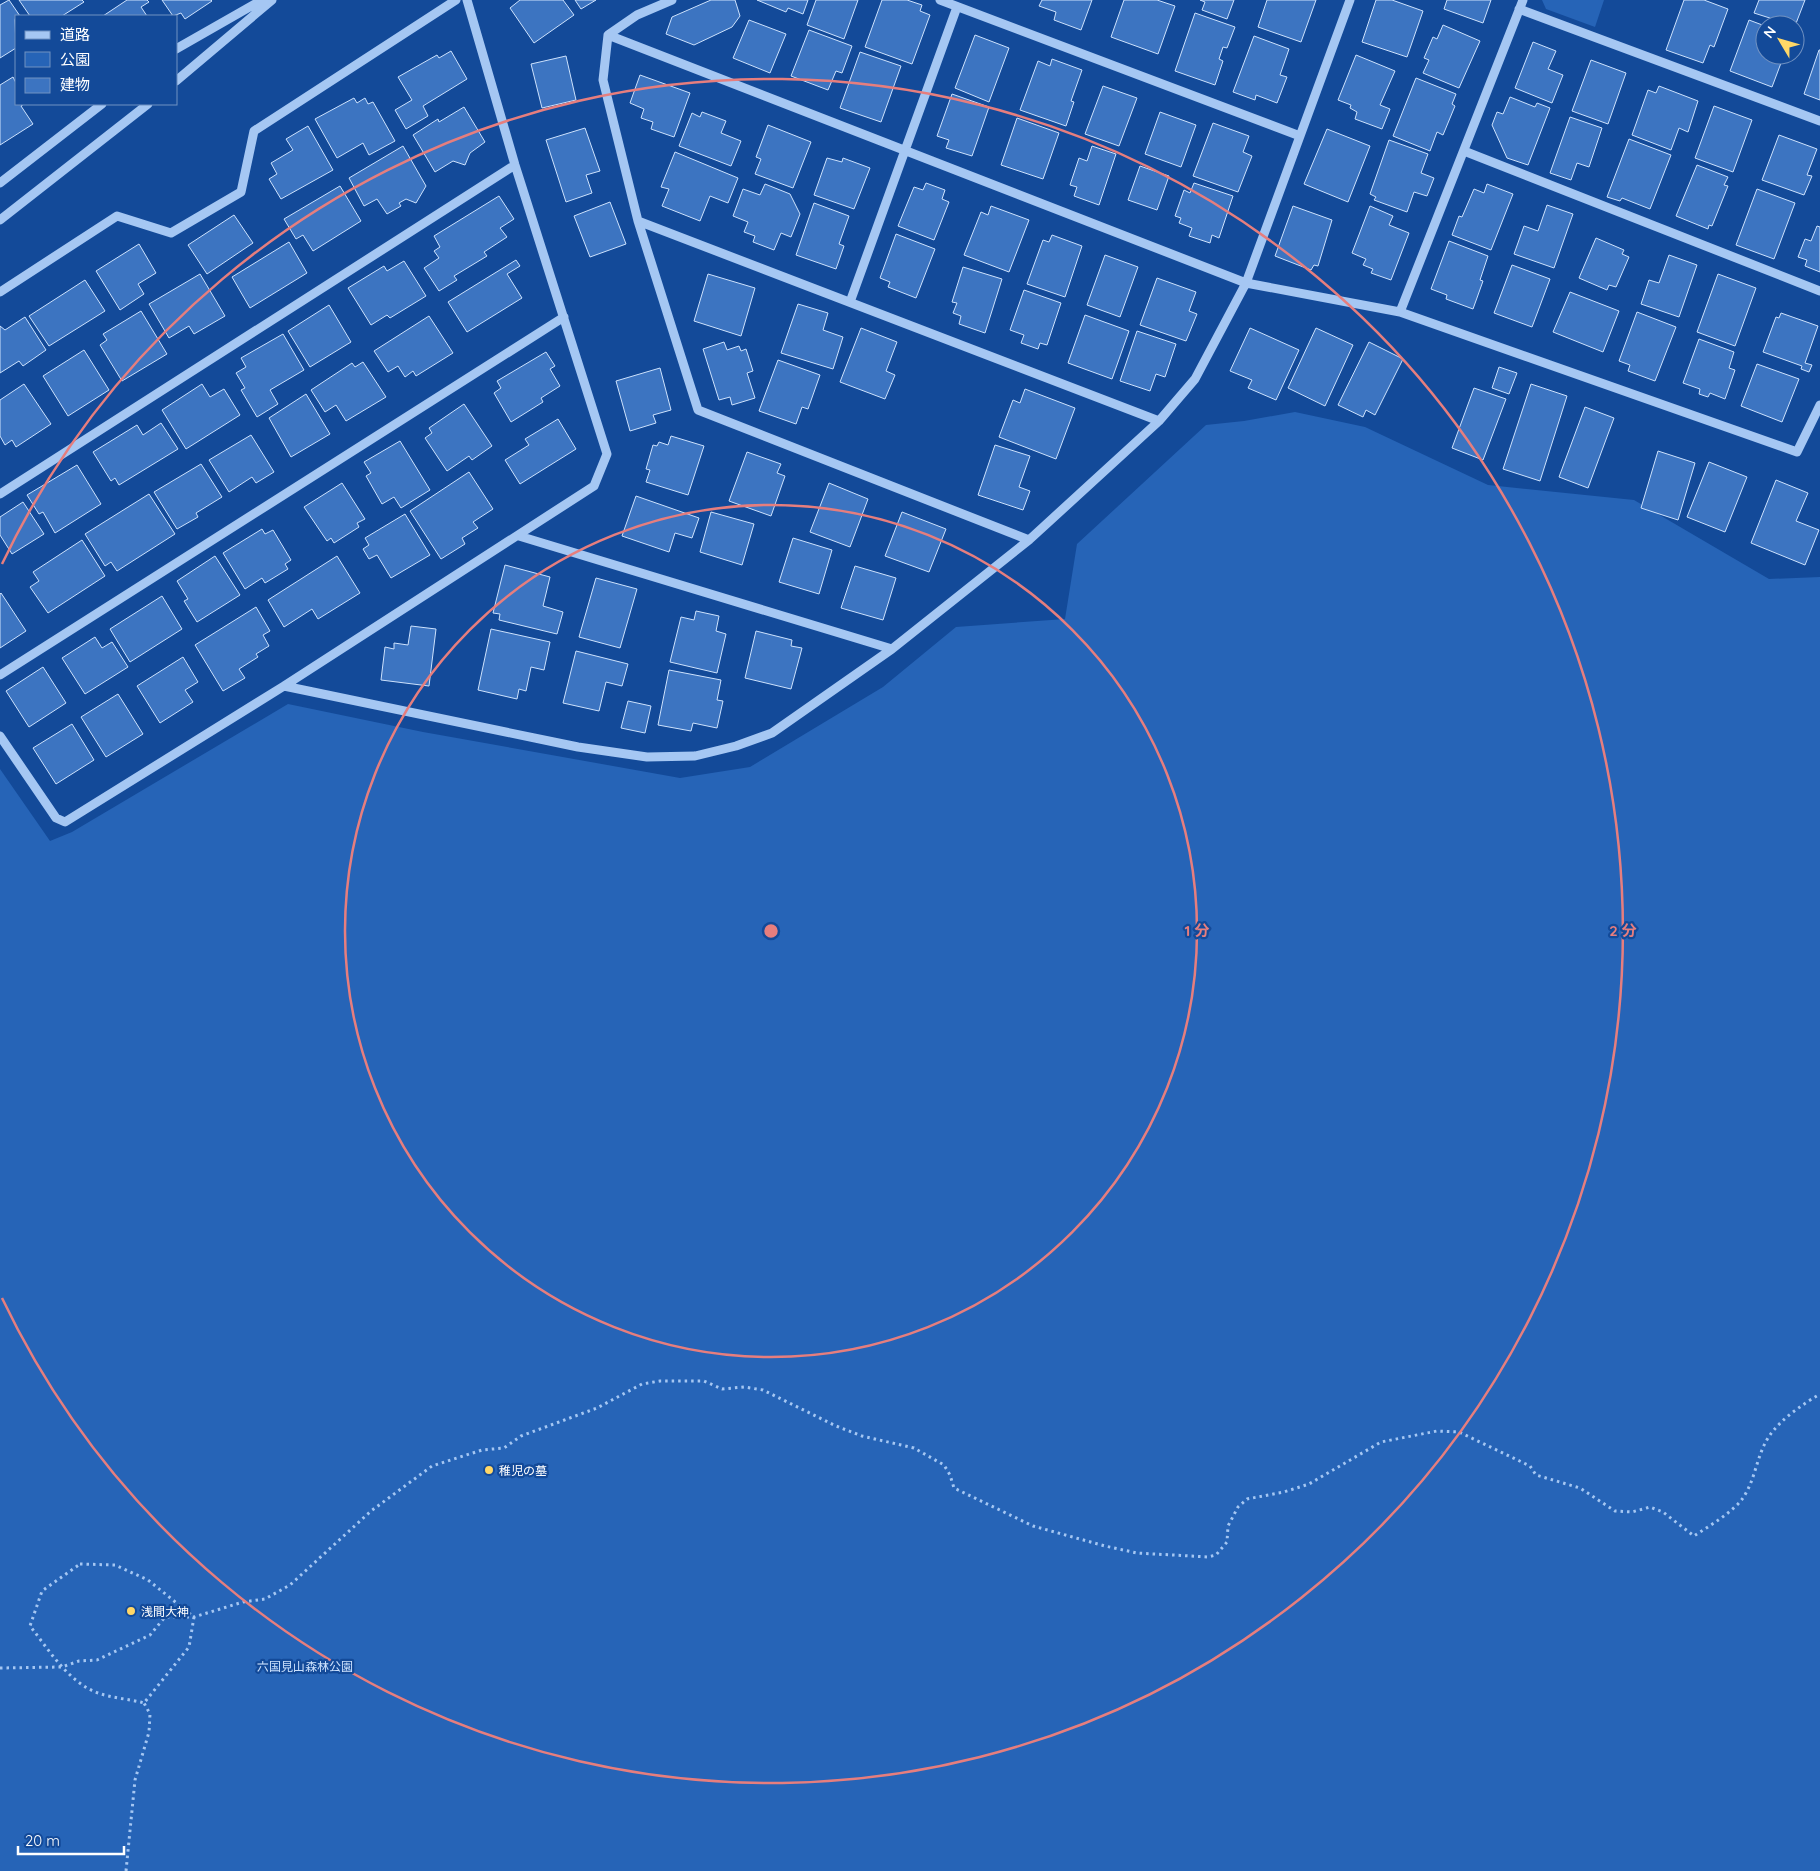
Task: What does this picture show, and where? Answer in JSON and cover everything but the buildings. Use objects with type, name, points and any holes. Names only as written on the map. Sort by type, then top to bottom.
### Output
[{"type":"street","points":[[178,48],[262,0]]},
{"type":"street","points":[[178,79],[272,0]]},
{"type":"street","points":[[0,292],[117,216],[171,233],[241,192],[254,131],[456,0]]},
{"type":"street","points":[[0,736],[56,818],[65,822],[284,686],[594,486],[607,454],[515,165],[467,0]]},
{"type":"street","points":[[608,35],[637,15],[672,0]]},
{"type":"street","points":[[940,0],[1300,136]]},
{"type":"street","points":[[284,686],[578,748],[647,757],[695,756],[736,746],[772,733],[892,649],[1029,540],[1159,421],[1195,380],[1246,283],[1350,0]]},
{"type":"street","points":[[1400,312],[1523,0]]},
{"type":"street","points":[[850,302],[957,6]]},
{"type":"street","points":[[1519,9],[1820,120]]},
{"type":"street","points":[[608,35],[1246,283],[1400,312],[1797,452],[1820,405]]},
{"type":"street","points":[[608,35],[604,80],[638,221],[698,410],[1029,540]]},
{"type":"street","points":[[0,183],[101,105]]},
{"type":"street","points":[[0,220],[147,105]]},
{"type":"street","points":[[1464,151],[1820,291]]},
{"type":"street","points":[[0,494],[515,165]]},
{"type":"street","points":[[638,221],[1159,421]]},
{"type":"street","points":[[0,675],[564,317]]},
{"type":"street","points":[[519,536],[892,649]]},
{"type":"path","points":[[0,1668],[62,1667],[79,1661],[97,1660],[150,1635],[165,1617],[194,1617],[243,1602],[265,1599],[290,1585],[372,1511],[432,1466],[482,1450],[504,1448],[521,1436],[597,1408],[642,1384],[660,1381],[704,1382],[722,1389],[744,1387],[763,1390],[836,1426],[862,1436],[914,1448],[944,1465],[950,1475],[954,1488],[1033,1526],[1137,1553],[1208,1557],[1216,1555],[1227,1542],[1228,1526],[1238,1507],[1247,1499],[1284,1492],[1309,1484],[1381,1442],[1436,1431],[1459,1432],[1474,1438],[1530,1466],[1536,1475],[1580,1488],[1615,1510],[1632,1512],[1650,1507],[1663,1512],[1694,1536],[1738,1504],[1753,1479],[1770,1435],[1790,1416],[1820,1394]]},
{"type":"path","points":[[126,1871],[135,1780],[149,1732],[150,1714],[144,1703],[100,1694],[84,1686],[62,1667],[30,1626],[42,1591],[80,1564],[115,1564],[148,1580],[194,1617]]},
{"type":"path","points":[[144,1703],[189,1647],[194,1617]]},
{"type":"green space","points":[[1542,0],[1604,0],[1595,27],[1546,9]]},
{"type":"green space","name":"六国見山森林公園","points":[[1295,412],[1365,427],[1488,485],[1634,500],[1769,579],[1820,577],[1820,1871],[0,1871],[0,769],[50,841],[72,832],[288,704],[423,732],[680,778],[750,767],[883,687],[956,627],[1065,619],[1077,544],[1206,425],[1244,421]]},
{"type":"place","name":"稚児の墓","points":[[489,1470]]},
{"type":"place","name":"浅間大神","points":[[131,1611]]}]
